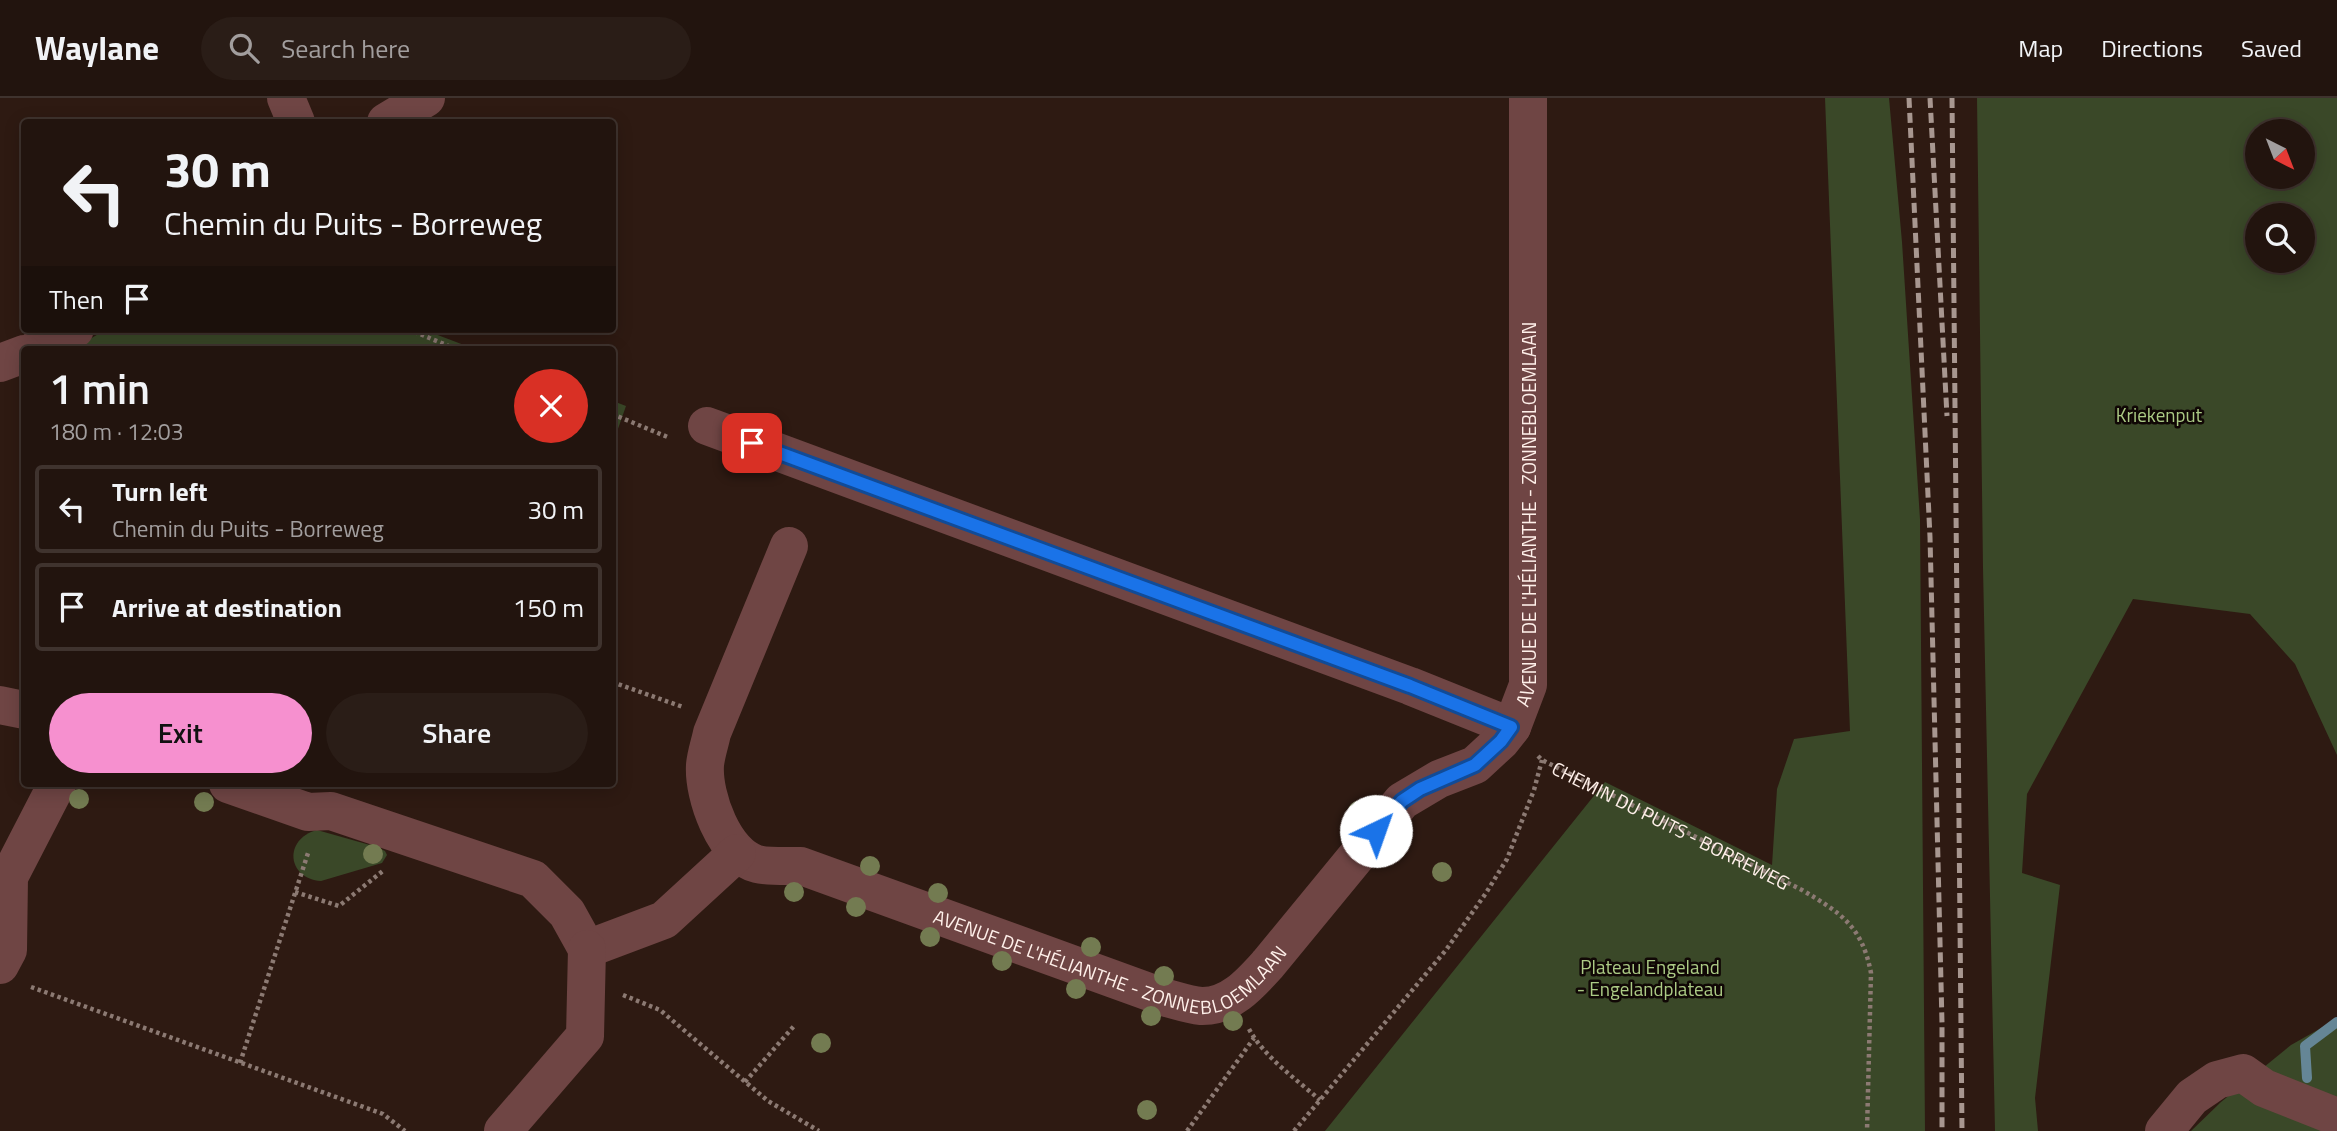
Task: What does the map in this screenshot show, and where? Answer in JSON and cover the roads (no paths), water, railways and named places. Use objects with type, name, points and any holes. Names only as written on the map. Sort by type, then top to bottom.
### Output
[{"type":"street","points":[[286,98],[295,119]]},
{"type":"street","points":[[391,119],[426,98]]},
{"type":"street","name":"AVENUE DE L'HÉLIANTHE - ZONNEBLOEMLAAN","points":[[737,853],[757,864],[800,866],[1163,997],[1200,1006],[1219,1004],[1234,997],[1251,983],[1402,801],[1429,784],[1475,765],[1501,741],[1511,727],[1528,685],[1528,98]]},
{"type":"street","points":[[45,346],[68,333]]},
{"type":"street","points":[[0,363],[21,355]]},
{"type":"street","points":[[707,426],[1410,686],[1511,727]]},
{"type":"street","points":[[586,965],[664,920],[737,853],[723,832],[708,797],[705,765],[717,719],[789,546]]},
{"type":"street","points":[[0,705],[21,709]]},
{"type":"street","points":[[13,975],[8,950],[4,876],[55,787]]},
{"type":"street","points":[[237,787],[308,812],[331,811],[533,879],[567,913],[586,965],[585,1036],[503,1131]]},
{"type":"street","points":[[2164,1131],[2192,1097],[2217,1080],[2243,1073],[2264,1088],[2337,1117]]},
{"type":"waterway","points":[[2307,1078],[2305,1046],[2337,1022]]},
{"type":"railway","points":[[1909,98],[1930,537],[1942,1023],[1942,1131]]},
{"type":"railway","points":[[1930,98],[1947,416]]},
{"type":"railway","points":[[1952,98],[1962,1131]]},
{"type":"park label","name":"Kriekenput","points":[[2159,414]]},
{"type":"park label","name":"Plateau Engeland - Engelandplateau","points":[[1650,977]]}]
